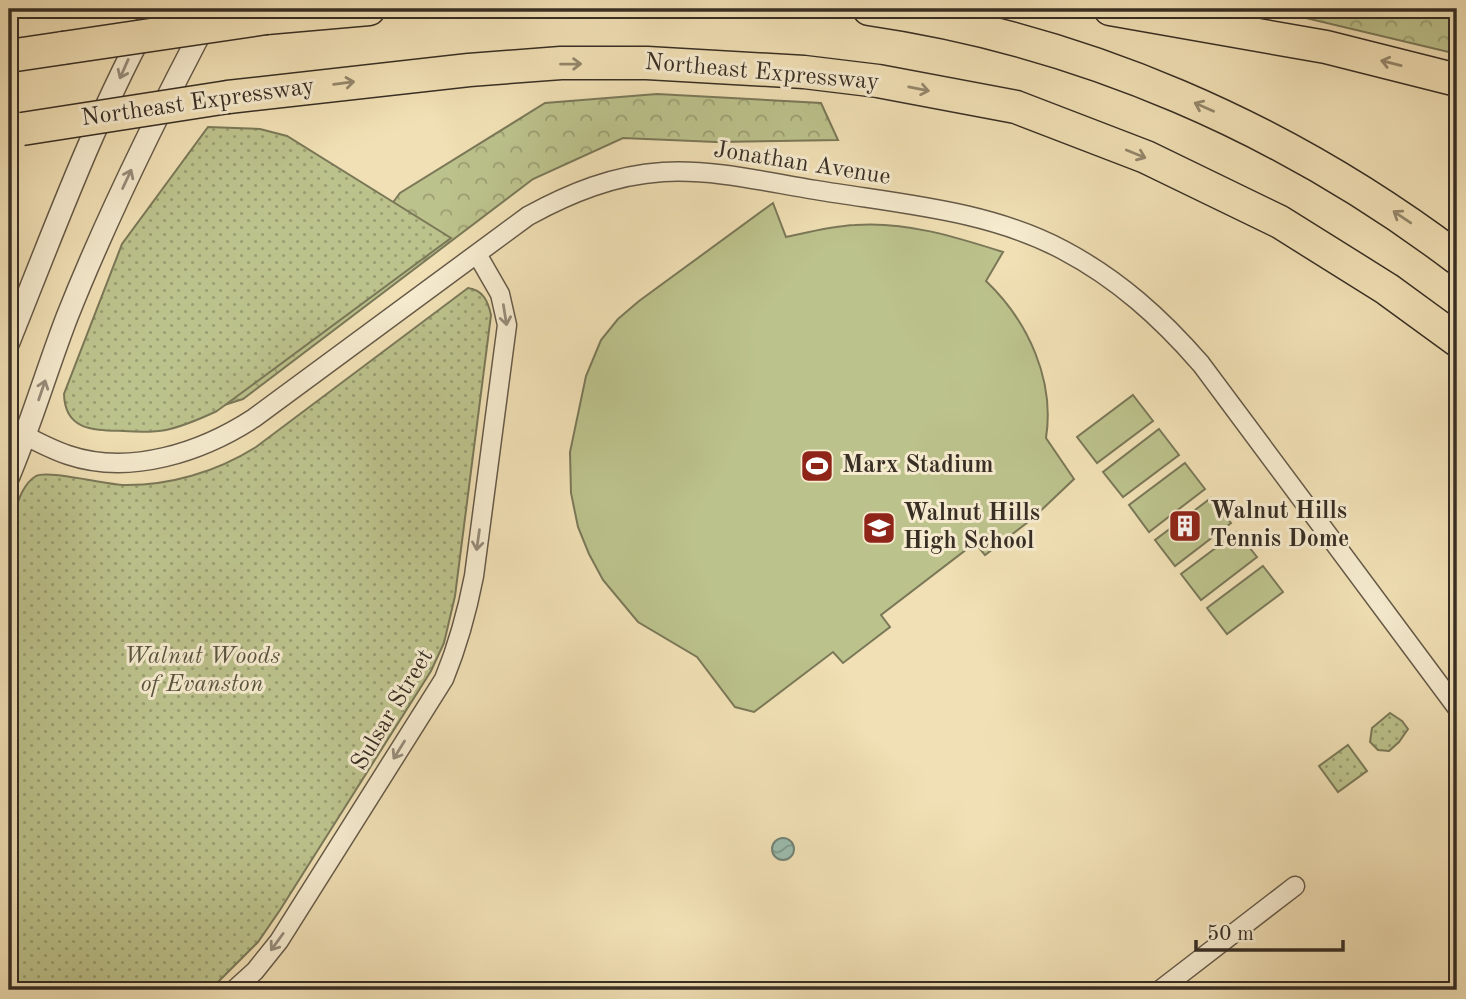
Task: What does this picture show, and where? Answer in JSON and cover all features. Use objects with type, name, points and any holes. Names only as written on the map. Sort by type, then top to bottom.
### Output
[{"type":"highway","points":[[9,55],[266,18],[369,9]]},
{"type":"highway","points":[[869,9],[965,25],[1097,64],[1157,87],[1260,134],[1338,177],[1407,220],[1457,258]]},
{"type":"highway","points":[[1110,9],[1326,47],[1457,80]]},
{"type":"highway","name":"Northeast Expressway","points":[[15,130],[228,97],[470,70],[561,64],[647,63],[804,72],[878,81],[1016,107],[1146,157],[1280,222],[1387,289],[1457,340]]},
{"type":"street","points":[[9,342],[78,172],[133,48],[155,9]]},
{"type":"street","points":[[9,476],[17,431],[125,185],[213,9]]},
{"type":"street","name":"Jonathan Avenue","points":[[17,431],[71,456],[107,461],[162,458],[198,448],[231,433],[254,418],[528,216],[559,199],[627,176],[663,172],[717,174],[975,217],[1019,231],[1061,249],[1101,272],[1138,299],[1171,330],[1201,364],[1457,708]]},
{"type":"street","name":"Sulsar Street","points":[[234,990],[279,941],[444,679],[458,646],[474,576],[507,325],[500,294],[477,254]]},
{"type":"street","points":[[1160,990],[1294,886]]},
{"type":"green space","points":[[1268,9],[1457,9],[1457,54]]},
{"type":"green space","points":[[657,94],[821,103],[838,140],[716,142],[623,138],[533,179],[243,399],[158,426],[377,224],[400,193],[545,103]]},
{"type":"green space","points":[[208,127],[260,129],[287,136],[451,238],[217,411],[155,432],[102,430],[83,426],[75,422],[70,415],[64,394],[122,244]]},
{"type":"green space","name":"Marx Stadium","points":[[773,203],[786,237],[846,226],[893,225],[949,236],[1003,252],[986,281],[1014,314],[1035,353],[1046,395],[1046,438],[1074,479],[1032,519],[985,555],[975,543],[881,615],[890,627],[843,663],[833,652],[754,712],[735,707],[697,657],[638,622],[603,580],[578,527],[571,493],[570,452],[586,376],[601,340],[618,319]]},
{"type":"green space","name":"Walnut Woods of Evanston","points":[[468,288],[484,297],[491,315],[455,596],[444,643],[431,671],[280,910],[258,942],[210,990],[9,990],[9,528],[26,486],[30,480],[42,475],[140,485],[192,476],[225,464],[256,447]]},
{"type":"green space","points":[[1133,395],[1153,421],[1097,463],[1077,437]]},
{"type":"green space","points":[[1159,429],[1179,455],[1123,497],[1103,472]]},
{"type":"green space","points":[[1185,463],[1205,489],[1149,532],[1129,505]]},
{"type":"green space","points":[[1211,498],[1231,523],[1175,566],[1155,540]]},
{"type":"green space","points":[[1237,532],[1257,557],[1201,600],[1181,574]]},
{"type":"green space","points":[[1263,566],[1283,592],[1227,634],[1207,608]]},
{"type":"green space","points":[[1390,713],[1408,729],[1389,751],[1378,750],[1370,742],[1372,728]]},
{"type":"green space","points":[[1348,745],[1367,771],[1338,792],[1319,766]]},
{"type":"water","points":[[783,838],[791,841],[794,849],[791,857],[783,860],[775,857],[772,849],[775,841]]},
{"type":"place","name":"Marx Stadium","points":[[817,466]]},
{"type":"place","name":"Walnut Hills Tennis Dome","points":[[1185,526]]},
{"type":"place","name":"Walnut Hills High School","points":[[879,528]]}]
